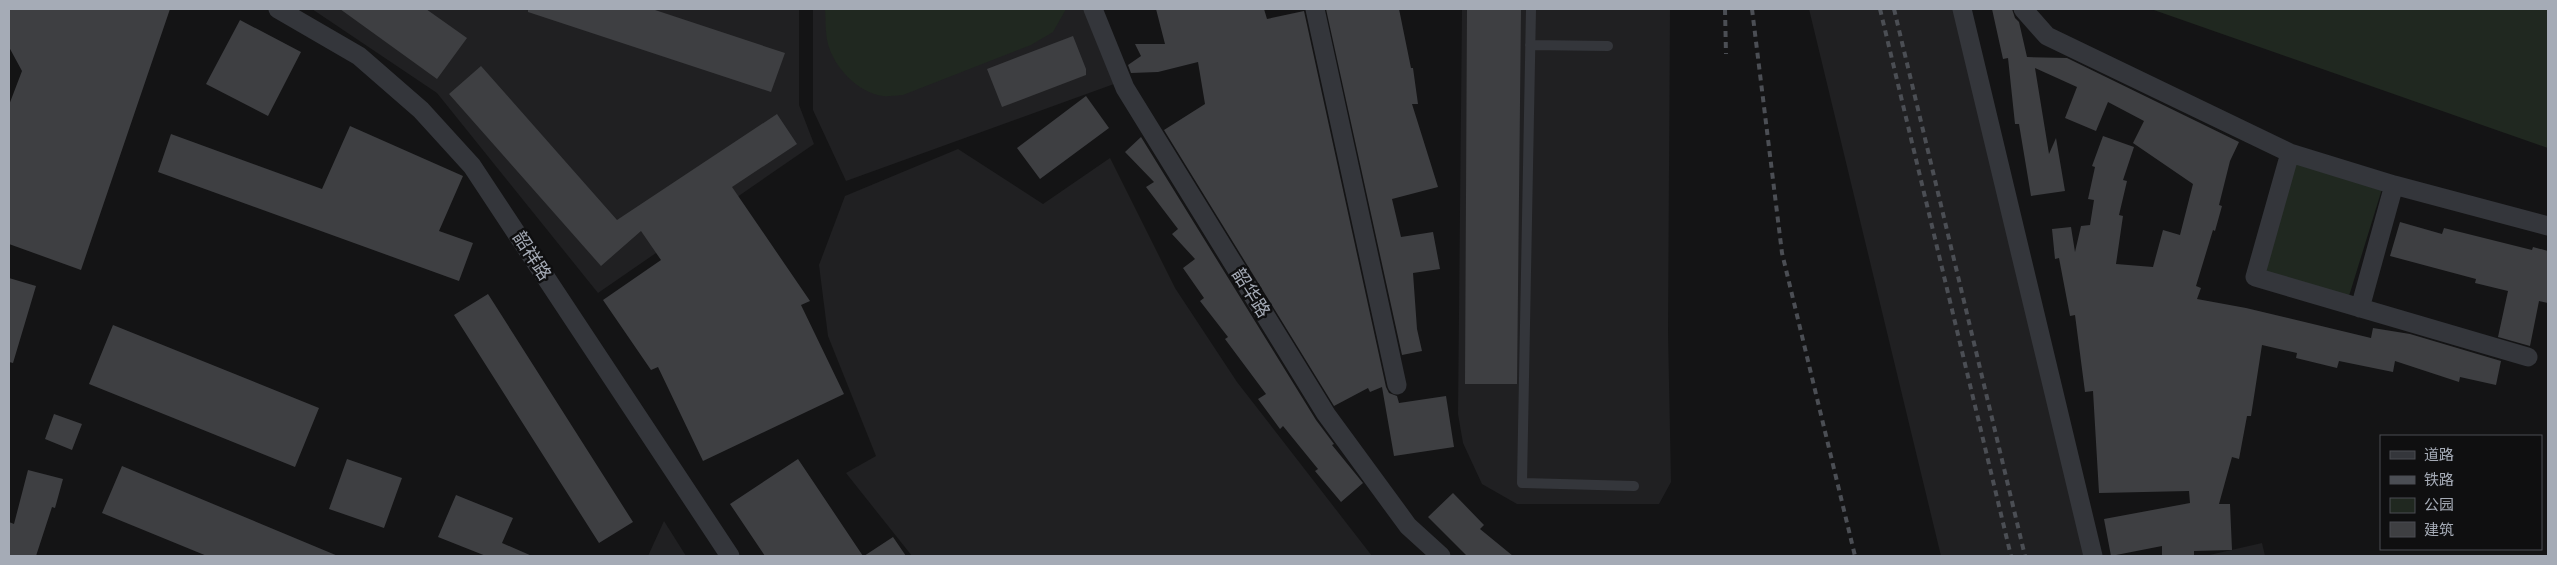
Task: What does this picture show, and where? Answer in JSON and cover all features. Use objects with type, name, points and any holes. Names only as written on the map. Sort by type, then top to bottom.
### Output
[{"type":"street","name":"韶祥路","points":[[278,9],[359,56],[421,110],[472,166],[730,556]]},
{"type":"street","name":"韶华路","points":[[1093,9],[1125,88],[1326,414],[1408,526],[1441,556]]},
{"type":"street","points":[[1315,9],[1397,385]]},
{"type":"street","points":[[1962,9],[2093,556]]},
{"type":"street","points":[[2023,9],[2047,36],[2290,153],[2394,184],[2548,226]]},
{"type":"street","points":[[2290,153],[2255,277],[2528,357]]},
{"type":"street","points":[[2360,308],[2394,184]]},
{"type":"lane","points":[[1530,9],[1522,483],[1634,486]]},
{"type":"lane","points":[[1530,46],[1608,46]]},
{"type":"shaded area","points":[[312,9],[799,9],[799,105],[814,144],[598,293],[437,93]]},
{"type":"shaded area","points":[[813,9],[1084,9],[1114,84],[846,181],[813,110]]},
{"type":"shaded area","points":[[1462,9],[1670,9],[1668,332],[1671,482],[1659,504],[1517,504],[1482,484],[1463,443],[1458,414]]},
{"type":"shaded area","points":[[1809,9],[1958,9],[2088,556],[1941,556]]},
{"type":"shaded area","points":[[958,149],[1043,204],[1110,158],[1175,288],[1237,382],[1372,556],[912,556],[846,473],[876,456],[828,336],[819,265],[845,196]]},
{"type":"shaded area","points":[[664,521],[686,556],[648,556]]},
{"type":"shaded area","points":[[2262,543],[2265,556],[2205,556]]},
{"type":"green space","points":[[825,9],[1065,9],[1065,11],[1053,32],[1031,45],[903,95],[883,96],[865,90],[848,78],[841,70],[828,44]]},
{"type":"green space","points":[[2151,9],[2548,9],[2548,148]]},
{"type":"green space","points":[[2295,163],[2382,189],[2349,296],[2262,270]]},
{"type":"building","points":[[9,9],[170,9],[81,270],[9,244],[9,105],[22,71],[9,47]]},
{"type":"building","points":[[340,9],[426,9],[467,38],[437,79]]},
{"type":"building","points":[[528,9],[652,9],[785,53],[771,92],[528,12]]},
{"type":"building","points":[[1156,9],[1264,9],[1267,19],[1304,11],[1386,387],[1389,393],[1397,396],[1399,403],[1446,396],[1454,447],[1394,456],[1382,387],[1370,392],[1368,388],[1334,406],[1164,130],[1205,104],[1198,62],[1158,72],[1131,73],[1128,65],[1141,56],[1135,44],[1165,44]]},
{"type":"building","points":[[1326,9],[1399,9],[1411,68],[1413,68],[1418,104],[1412,104],[1438,187],[1392,199],[1401,237],[1433,232],[1440,269],[1413,273],[1417,329],[1422,351],[1402,355]]},
{"type":"building","points":[[1467,9],[1521,9],[1517,384],[1465,384]]},
{"type":"building","points":[[1992,9],[2012,9],[2015,18],[2019,22],[2027,57],[2067,58],[2239,142],[2230,161],[2219,205],[2222,206],[2196,286],[2201,288],[2197,299],[2246,308],[2371,338],[2373,328],[2410,334],[2501,361],[2496,385],[2460,377],[2459,382],[2395,361],[2393,372],[2339,361],[2337,368],[2296,358],[2297,353],[2262,345],[2251,416],[2247,416],[2239,459],[2232,457],[2219,504],[2230,504],[2232,550],[2194,551],[2194,555],[2162,555],[2162,546],[2111,556],[2104,519],[2190,503],[2189,491],[2099,493],[2093,391],[2085,392],[2075,315],[2070,316],[2059,258],[2055,259],[2052,229],[2071,227],[2075,252],[2081,226],[2090,225],[2094,200],[2088,199],[2095,167],[2092,166],[2103,136],[2134,147],[2123,180],[2127,181],[2119,215],[2123,216],[2116,264],[2153,267],[2163,230],[2180,235],[2193,184],[2133,143],[2144,121],[2108,102],[2096,131],[2065,118],[2077,87],[2035,68],[2049,154],[2056,138],[2065,191],[2031,196],[2019,124],[2015,124],[2008,58],[2003,59]]},
{"type":"building","points":[[240,20],[301,52],[268,116],[206,84]]},
{"type":"building","points":[[1073,36],[1086,69],[1086,75],[1002,107],[987,69]]},
{"type":"building","points":[[481,66],[617,220],[777,114],[797,144],[732,187],[810,301],[801,305],[844,394],[703,461],[658,367],[651,370],[603,300],[661,260],[641,231],[601,266],[449,94]]},
{"type":"building","points":[[1086,96],[1109,128],[1040,179],[1017,148]]},
{"type":"building","points":[[350,126],[463,176],[439,231],[473,243],[459,281],[158,172],[171,134],[322,189]]},
{"type":"building","points":[[1141,137],[1316,420],[1334,444],[1332,445],[1363,483],[1341,502],[1315,471],[1318,469],[1283,426],[1280,429],[1258,399],[1266,394],[1225,339],[1228,337],[1200,301],[1204,298],[1183,268],[1195,259],[1172,234],[1178,229],[1146,187],[1154,182],[1125,152]]},
{"type":"building","points":[[2400,222],[2442,234],[2444,228],[2532,250],[2533,247],[2548,251],[2548,303],[2539,301],[2530,346],[2498,337],[2508,291],[2475,283],[2476,279],[2390,256]]},
{"type":"building","points":[[9,278],[36,286],[13,363],[9,362]]},
{"type":"building","points":[[488,294],[633,522],[599,543],[454,315]]},
{"type":"building","points":[[113,325],[319,408],[295,467],[89,384]]},
{"type":"building","points":[[54,414],[82,424],[72,450],[45,439]]},
{"type":"building","points":[[347,459],[402,478],[384,528],[329,509]]},
{"type":"building","points":[[798,459],[863,556],[765,556],[730,504]]},
{"type":"building","points":[[122,466],[338,556],[207,556],[102,513]]},
{"type":"building","points":[[28,470],[63,479],[55,508],[52,507],[36,556],[9,556],[9,522],[14,524]]},
{"type":"building","points":[[1453,493],[1484,525],[1480,529],[1513,556],[1467,556],[1428,517]]},
{"type":"building","points":[[456,495],[513,518],[502,543],[532,556],[486,556],[438,537]]},
{"type":"building","points":[[893,537],[906,556],[864,556]]},
{"type":"railway","points":[[1725,9],[1726,54]]},
{"type":"railway","points":[[1752,9],[1782,253],[1855,556]]},
{"type":"railway","points":[[1880,9],[2011,556]]},
{"type":"railway","points":[[1894,9],[2025,556]]}]
